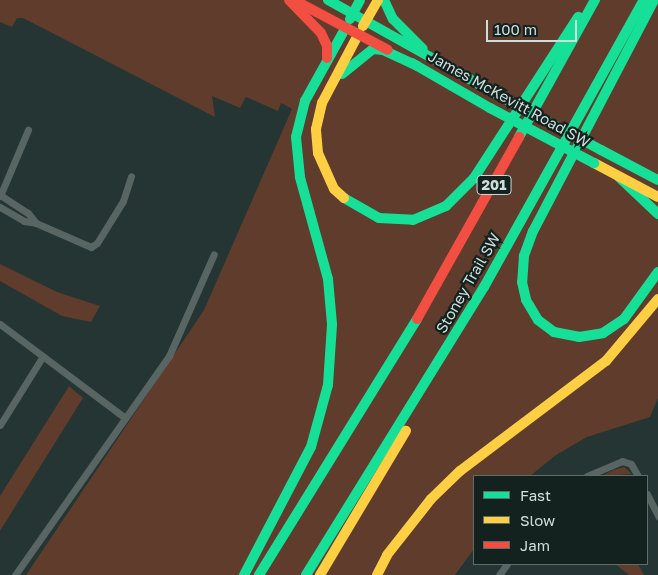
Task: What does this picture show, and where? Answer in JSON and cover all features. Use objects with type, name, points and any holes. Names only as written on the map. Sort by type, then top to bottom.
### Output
[{"type":"main road","points":[[289,0],[321,33],[328,46],[327,59]]},
{"type":"main road","name":"James McKevitt Road SW","points":[[294,0],[359,33],[490,108],[658,197]]},
{"type":"main road","name":"James McKevitt Road SW","points":[[328,0],[498,95],[658,180]]},
{"type":"main road","points":[[244,575],[311,447],[328,385],[332,324],[328,279],[296,157],[299,119],[327,59],[360,0]]},
{"type":"main road","points":[[378,0],[328,89],[318,115],[316,141],[322,167],[334,189],[352,205],[379,218],[400,221],[423,217],[452,201],[474,178],[589,0]]},
{"type":"main road","points":[[384,0],[392,19],[438,60]]},
{"type":"main road","name":"Stoney Trail SW","points":[[259,575],[424,307],[595,0]]},
{"type":"main road","name":"Stoney Trail SW","points":[[306,575],[484,287],[644,0]]},
{"type":"main road","points":[[654,0],[533,231],[524,256],[522,282],[526,300],[538,320],[554,332],[580,337],[603,333],[624,318],[658,272]]},
{"type":"main road","points":[[328,89],[353,62],[373,50],[383,50],[418,66]]},
{"type":"main road","points":[[619,177],[658,214]]},
{"type":"main road","points":[[320,575],[418,409],[484,287]]},
{"type":"main road","points":[[646,316],[658,299]]},
{"type":"main road","points":[[377,575],[409,524],[436,494],[486,450],[606,361],[658,304]]},
{"type":"street","points":[[28,130],[0,196],[28,213],[36,223]]},
{"type":"street","points":[[0,207],[24,221],[36,223],[82,246],[92,246],[123,201],[131,176]]},
{"type":"street","points":[[15,575],[169,356],[214,254]]},
{"type":"street","points":[[0,324],[125,418]]},
{"type":"street","points":[[0,424],[43,356]]},
{"type":"street","points":[[589,475],[622,461],[631,464],[637,475]]},
{"type":"street","points":[[648,496],[658,516]]},
{"type":"shaded area","points":[[0,0],[658,0],[658,398],[650,417],[587,437],[556,455],[531,475],[473,475],[473,550],[455,575],[26,575],[204,310],[292,109],[281,103],[278,111],[246,97],[240,108],[212,96],[215,117],[23,18],[17,18],[12,27],[0,22]]},
{"type":"shaded area","points":[[0,264],[57,292],[100,306],[91,322],[62,316],[0,281]]},
{"type":"shaded area","points":[[69,386],[83,398],[0,531],[0,496]]},
{"type":"shaded area","points":[[624,467],[632,474],[604,475]]},
{"type":"shaded area","points":[[616,565],[639,565],[644,575],[629,575]]},
{"type":"traffic: fast","points":[[328,0],[498,95]]},
{"type":"traffic: fast","points":[[350,19],[360,0]]},
{"type":"traffic: fast","points":[[384,0],[393,19],[423,49]]},
{"type":"traffic: fast","points":[[519,137],[595,0]]},
{"type":"traffic: fast","points":[[306,575],[484,287],[644,0]]},
{"type":"traffic: fast","points":[[654,0],[533,231],[524,256],[522,282],[526,300],[538,320],[554,332],[579,337],[603,333],[624,319],[658,272]]},
{"type":"traffic: fast","points":[[344,198],[379,218],[413,220],[446,206],[474,178],[578,17]]},
{"type":"traffic: fast","points":[[244,575],[311,447],[328,385],[332,324],[328,279],[300,177],[296,137],[305,101],[346,27]]},
{"type":"traffic: fast","points":[[342,74],[373,49],[383,50],[418,66]]},
{"type":"traffic: fast","points":[[412,63],[490,108]]},
{"type":"traffic: fast","points":[[498,95],[601,150]]},
{"type":"traffic: fast","points":[[490,108],[594,163]]},
{"type":"traffic: fast","points":[[601,150],[658,180]]},
{"type":"traffic: fast","points":[[619,177],[658,214]]},
{"type":"traffic: fast","points":[[259,575],[417,319]]},
{"type":"traffic: slow","points":[[363,26],[378,0]]},
{"type":"traffic: slow","points":[[344,198],[334,189],[318,153],[316,129],[322,103],[359,33]]},
{"type":"traffic: slow","points":[[594,163],[658,197]]},
{"type":"traffic: slow","points":[[377,575],[387,555],[431,499],[460,471],[606,361],[658,299]]},
{"type":"traffic: slow","points":[[320,575],[406,431]]},
{"type":"traffic: jam","points":[[289,0],[321,33],[327,46],[327,58]]},
{"type":"traffic: jam","points":[[294,0],[388,50]]},
{"type":"traffic: jam","points":[[417,319],[519,137]]}]
